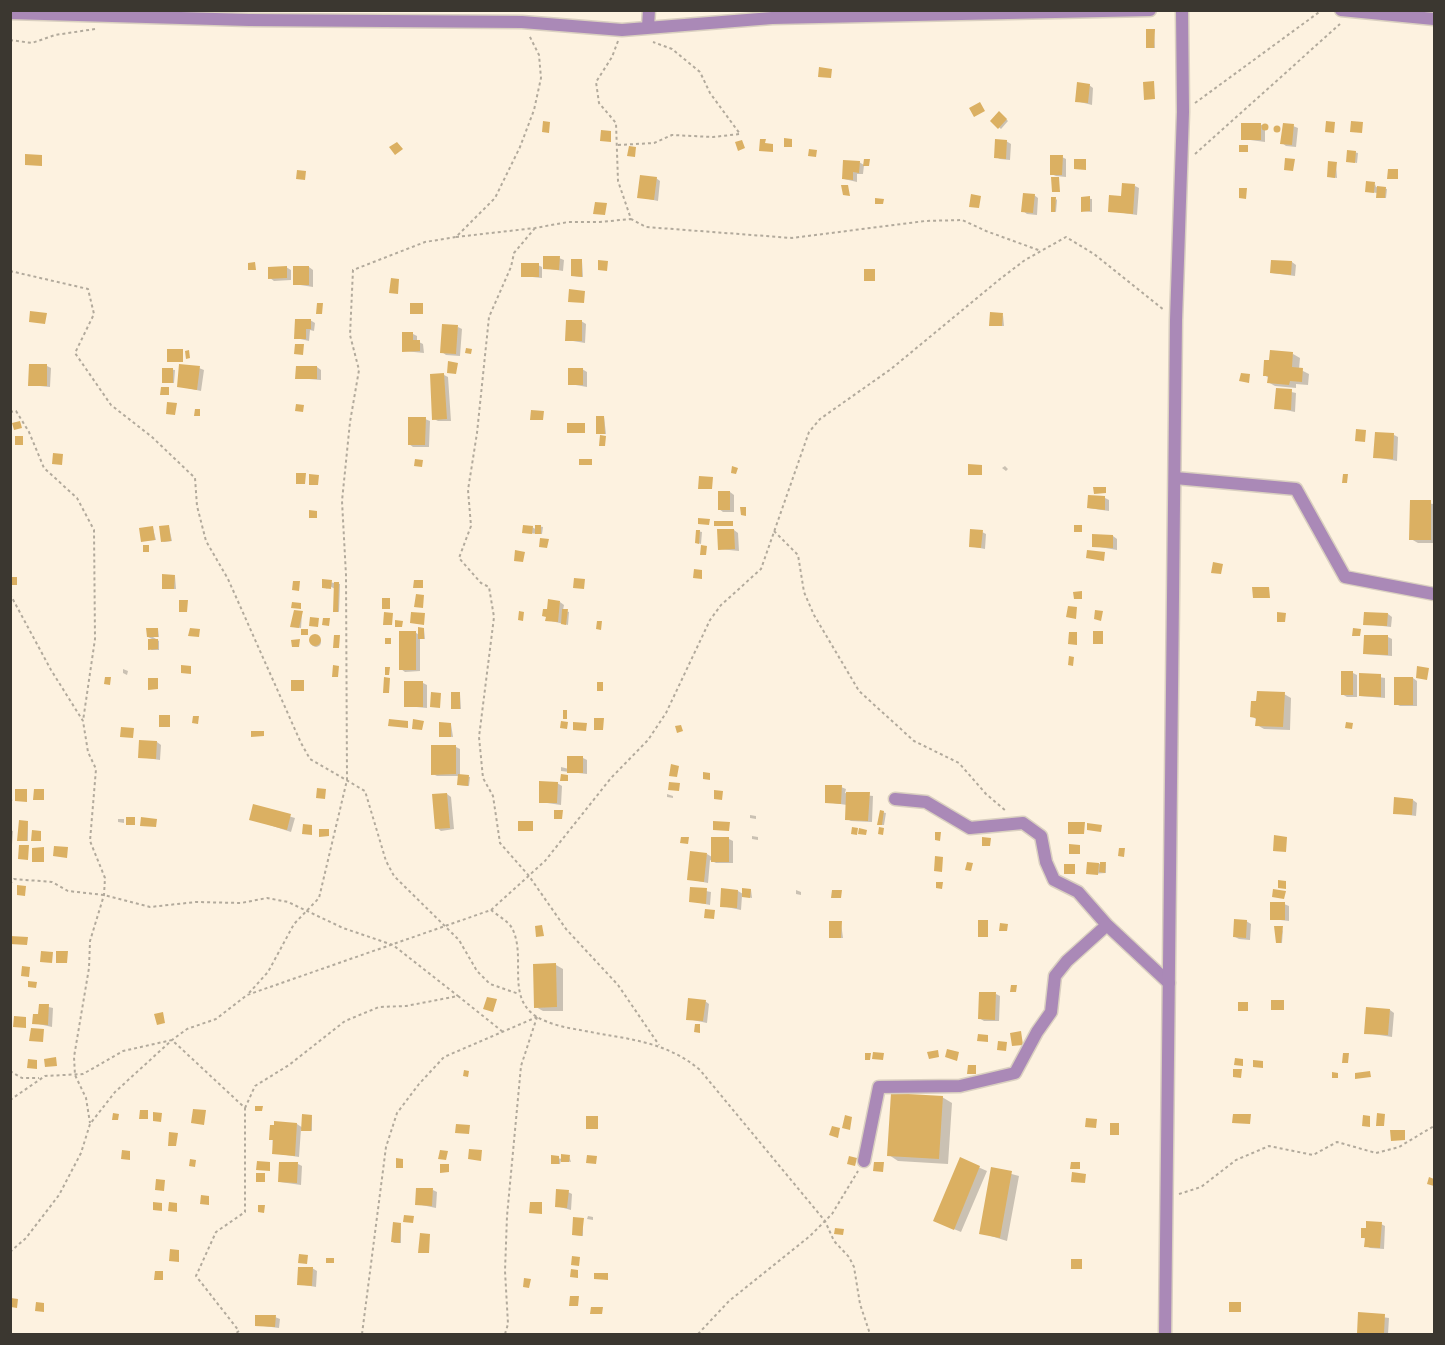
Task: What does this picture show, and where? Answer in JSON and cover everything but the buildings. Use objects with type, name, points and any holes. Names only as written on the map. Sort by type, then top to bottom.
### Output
[{"type":"street","points":[[648,27],[649,10]]},
{"type":"street","points":[[10,13],[249,20],[522,22],[622,30],[772,18],[1150,10]]},
{"type":"street","points":[[1165,1335],[1176,320],[1183,112],[1182,10]]},
{"type":"street","points":[[1348,11],[1434,19]]},
{"type":"street","points":[[1175,478],[1296,489],[1345,577],[1434,594]]},
{"type":"street","points":[[895,799],[926,802],[970,828],[1023,823],[1041,836],[1046,861],[1054,880],[1078,892],[1107,925],[1169,983]]},
{"type":"street","points":[[864,1161],[879,1087],[960,1086],[1015,1073],[1037,1032],[1052,1012],[1055,976],[1067,961],[1107,925]]},
{"type":"path","points":[[1183,112],[1322,10]]},
{"type":"path","points":[[1181,166],[1348,11]]},
{"type":"path","points":[[456,237],[495,198],[534,110],[541,78],[539,55],[522,22]]},
{"type":"path","points":[[10,39],[32,43],[55,35],[99,29]]},
{"type":"path","points":[[622,30],[612,57],[596,82],[599,103],[616,123],[618,180],[631,219]]},
{"type":"path","points":[[618,145],[654,143],[672,135],[713,137],[740,134],[710,93],[700,72],[672,49],[652,41]]},
{"type":"path","points":[[10,1252],[26,1238],[59,1195],[76,1163],[90,1124],[115,1092],[172,1040],[187,1029],[216,1019],[247,995],[268,972],[294,924],[319,898],[325,881],[348,780],[346,575],[342,501],[350,422],[359,370],[350,335],[353,270],[425,242],[568,222],[631,219],[646,227],[792,238],[925,221],[962,220],[1041,251]]},
{"type":"path","points":[[535,228],[514,253],[511,267],[489,317],[477,433],[468,490],[471,526],[459,558],[481,583],[489,587],[494,617],[479,737],[483,778],[493,796],[500,843],[529,876],[566,929],[618,985],[659,1045]]},
{"type":"path","points":[[247,995],[491,910],[545,861],[611,778],[648,740],[666,713],[710,620],[721,605],[761,569],[792,484],[801,449],[809,432],[820,419],[891,369],[1000,279],[1066,237],[1094,254],[1176,320]]},
{"type":"path","points":[[10,270],[88,288],[94,314],[75,352],[111,405],[152,438],[195,478],[198,506],[206,541],[228,579],[293,728],[310,759],[365,791],[386,861],[394,876],[459,940],[477,970],[490,984],[519,994]]},
{"type":"path","points":[[10,412],[16,411],[29,432],[44,468],[77,498],[94,530],[95,639],[83,721],[88,752],[96,769],[90,841],[105,878],[104,895],[90,941],[84,1004],[75,1039],[75,1075],[86,1098],[90,1124]]},
{"type":"path","points":[[774,531],[798,555],[804,592],[814,615],[859,691],[914,741],[959,764],[999,807],[1023,823]]},
{"type":"path","points":[[10,594],[51,670],[83,721]]},
{"type":"path","points":[[10,884],[14,879],[52,882],[68,891],[104,895],[150,907],[196,902],[241,903],[267,898],[288,902],[307,912],[393,945],[504,1033]]},
{"type":"path","points":[[491,910],[511,926],[517,944],[519,994],[524,1005],[537,1017],[567,1028],[659,1045],[688,1059],[700,1070],[825,1221],[834,1241],[849,1257],[854,1267],[860,1304],[870,1335]]},
{"type":"path","points":[[235,1335],[239,1331],[196,1276],[216,1232],[245,1212],[246,1108],[255,1086],[289,1065],[345,1021],[379,1007],[406,1006],[458,996]]},
{"type":"path","points":[[362,1335],[386,1147],[396,1113],[444,1057],[537,1017]]},
{"type":"path","points":[[506,1335],[508,1307],[505,1253],[521,1065],[537,1017]]},
{"type":"path","points":[[10,1100],[40,1079],[53,1074],[75,1075],[90,1071],[123,1051],[172,1040]]},
{"type":"path","points":[[172,1040],[246,1108]]},
{"type":"path","points":[[10,1071],[22,1078],[40,1079]]},
{"type":"path","points":[[1167,1197],[1201,1187],[1236,1160],[1269,1146],[1313,1155],[1337,1142],[1376,1153],[1399,1147],[1434,1126]]},
{"type":"path","points":[[698,1335],[729,1301],[810,1236],[825,1221],[864,1161]]}]
